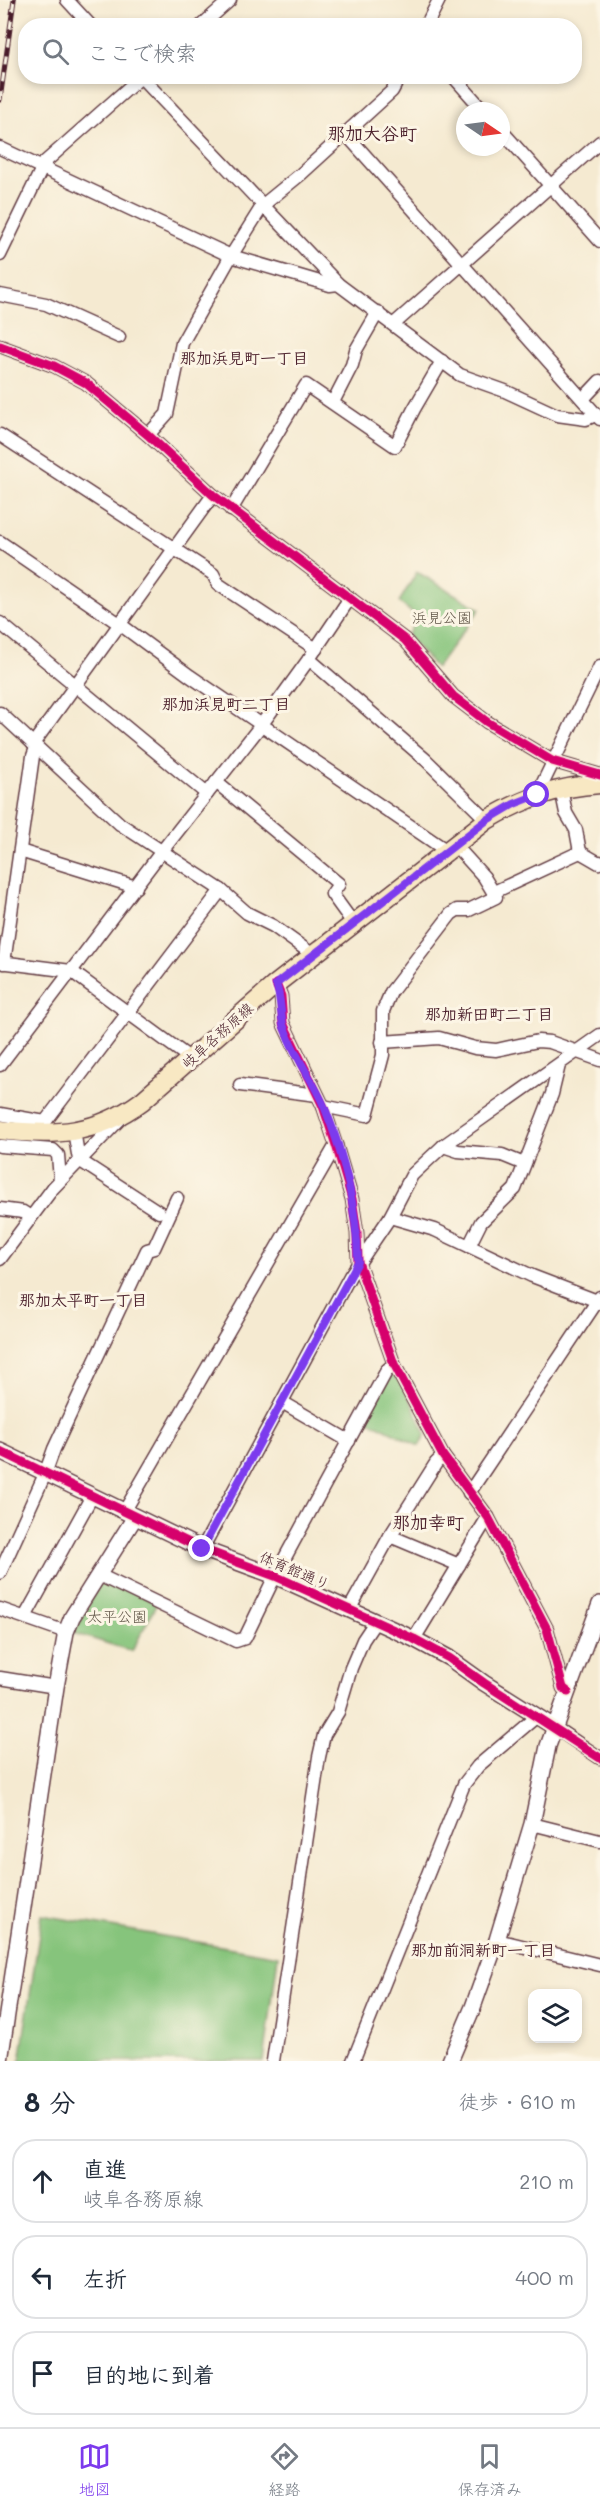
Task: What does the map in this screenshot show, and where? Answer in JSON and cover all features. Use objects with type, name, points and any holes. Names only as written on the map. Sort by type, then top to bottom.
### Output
[{"type":"main road","name":"岐阜各務原線","points":[[0,1130],[32,1133],[74,1131],[124,1114],[312,954],[487,820],[514,804],[599,776]]},
{"type":"street","points":[[67,0],[84,18]]},
{"type":"street","points":[[210,18],[230,0]]},
{"type":"street","points":[[430,18],[439,0]]},
{"type":"street","points":[[0,255],[40,168],[133,84]]},
{"type":"street","points":[[148,84],[338,284],[460,375],[505,391],[557,415],[586,419],[598,417]]},
{"type":"street","points":[[148,435],[167,414],[182,343],[263,205],[301,174],[392,91],[396,84]]},
{"type":"street","points":[[460,84],[476,102]]},
{"type":"street","points":[[345,133],[598,417]]},
{"type":"street","points":[[510,140],[600,241]]},
{"type":"street","points":[[394,324],[600,142]]},
{"type":"street","points":[[0,148],[231,256],[330,285],[338,284]]},
{"type":"street","points":[[0,295],[46,304],[119,337]]},
{"type":"street","points":[[333,402],[352,365],[356,350],[378,312]]},
{"type":"street","points":[[0,346],[54,366],[86,382],[231,510],[405,640],[453,696],[487,722],[552,761],[599,776]]},
{"type":"street","points":[[231,510],[306,386],[333,402],[395,446],[442,361]]},
{"type":"street","points":[[583,399],[600,381]]},
{"type":"street","points":[[0,435],[213,574],[218,584],[313,654],[487,820]]},
{"type":"street","points":[[191,1059],[71,971],[2,963],[35,746],[213,495]]},
{"type":"street","points":[[0,542],[121,625],[190,676],[451,848],[484,877],[494,892],[496,897],[469,910],[457,910],[451,914],[391,992],[383,1011],[380,1070],[367,1115],[320,1100],[240,1084]]},
{"type":"street","points":[[0,1065],[162,851],[262,724],[350,598]]},
{"type":"street","points":[[0,623],[207,794]]},
{"type":"street","points":[[537,795],[600,666]]},
{"type":"street","points":[[0,713],[120,824],[221,890],[247,913],[273,926],[312,954]]},
{"type":"street","points":[[216,782],[339,885],[332,894],[353,923]]},
{"type":"street","points":[[561,789],[566,813],[576,830],[580,852],[600,862]]},
{"type":"street","points":[[20,851],[136,887]]},
{"type":"street","points":[[494,892],[580,852]]},
{"type":"street","points":[[0,1114],[45,1122],[221,890]]},
{"type":"street","points":[[276,984],[281,996],[283,1023],[320,1100],[336,1145],[352,1199],[358,1262],[394,1364],[443,1456],[488,1517],[547,1629],[563,1688],[568,1692]]},
{"type":"street","points":[[202,1549],[358,1262],[390,1217],[412,1174],[443,1146],[600,1035]]},
{"type":"street","points":[[382,1042],[439,1038],[475,1048],[496,1050],[538,1041],[578,1051],[600,1060]]},
{"type":"street","points":[[469,1246],[481,1222],[515,1188],[552,1094],[559,1065]]},
{"type":"street","points":[[0,1259],[60,1180],[124,1114]]},
{"type":"street","points":[[74,1131],[79,1160],[159,1212]]},
{"type":"street","points":[[0,2061],[66,1632],[336,1145]]},
{"type":"street","points":[[0,1146],[53,1150],[58,1155],[60,1180]]},
{"type":"street","points":[[443,1146],[458,1151],[502,1155],[524,1164]]},
{"type":"street","points":[[0,1573],[54,1449],[147,1250],[154,1248],[177,1198]]},
{"type":"street","points":[[0,1209],[23,1212],[31,1217]]},
{"type":"street","points":[[390,1217],[435,1230],[532,1276],[599,1300],[469,1492]]},
{"type":"street","points":[[99,1575],[236,1641],[245,1638],[275,1576],[387,1370],[394,1364]]},
{"type":"street","points":[[282,1402],[349,1440]]},
{"type":"street","points":[[0,1451],[130,1515]]},
{"type":"street","points":[[349,1610],[390,1536],[436,1463],[443,1456]]},
{"type":"street","points":[[24,1617],[92,1496]]},
{"type":"street","name":"体育館通り","points":[[130,1515],[202,1549],[275,1576],[414,1639],[449,1658],[483,1683],[537,1716]]},
{"type":"street","points":[[414,1639],[488,1517]]},
{"type":"street","points":[[390,1536],[459,1565]]},
{"type":"street","points":[[454,2060],[497,1940],[532,1824],[554,1727],[600,1604]]},
{"type":"street","points":[[0,1609],[66,1632]]},
{"type":"street","points":[[273,2061],[321,1746],[324,1735],[338,1712],[351,1668],[363,1640],[375,1622]]},
{"type":"street","points":[[0,1678],[56,1687]]},
{"type":"street","points":[[353,2061],[464,1784],[478,1766],[537,1716],[600,1758]]},
{"type":"street","points":[[532,1824],[600,1841]]},
{"type":"street","points":[[497,1940],[600,1965]]},
{"type":"green space","name":"浜見公園","points":[[417,572],[480,609],[436,668],[407,636],[417,617],[399,602]]},
{"type":"green space","points":[[395,1367],[426,1434],[419,1446],[366,1419]]},
{"type":"green space","name":"太平公園","points":[[103,1577],[157,1603],[132,1651],[74,1633]]},
{"type":"green space","points":[[42,1915],[278,1956],[264,2061],[20,2061]]},
{"type":"railway","points":[[0,100],[14,0]]},
{"type":"cycle path","points":[[0,346],[54,366],[86,383],[148,435],[213,495],[405,640],[453,696],[487,722],[552,761],[600,775]]},
{"type":"cycle path","points":[[276,984],[281,996],[283,1023],[323,1106],[336,1145],[352,1199],[358,1262],[394,1364],[443,1456],[488,1517],[547,1629],[563,1688],[568,1692]]},
{"type":"cycle path","points":[[0,1451],[202,1549],[275,1576],[414,1639],[449,1658],[600,1758]]},
{"type":"district","name":"那加大谷町","points":[[372,133]]},
{"type":"district","name":"那加浜見町一丁目","points":[[244,357]]},
{"type":"district","name":"那加浜見町二丁目","points":[[226,703]]},
{"type":"district","name":"那加新田町二丁目","points":[[489,1013]]},
{"type":"district","name":"那加太平町一丁目","points":[[83,1299]]},
{"type":"district","name":"那加幸町","points":[[428,1522]]},
{"type":"district","name":"那加前洞新町一丁目","points":[[483,1949]]},
{"type":"route","points":[[202,1549],[358,1262],[352,1199],[323,1106],[303,1069],[283,1023],[281,996],[276,984],[487,820],[514,804],[537,795]]}]
